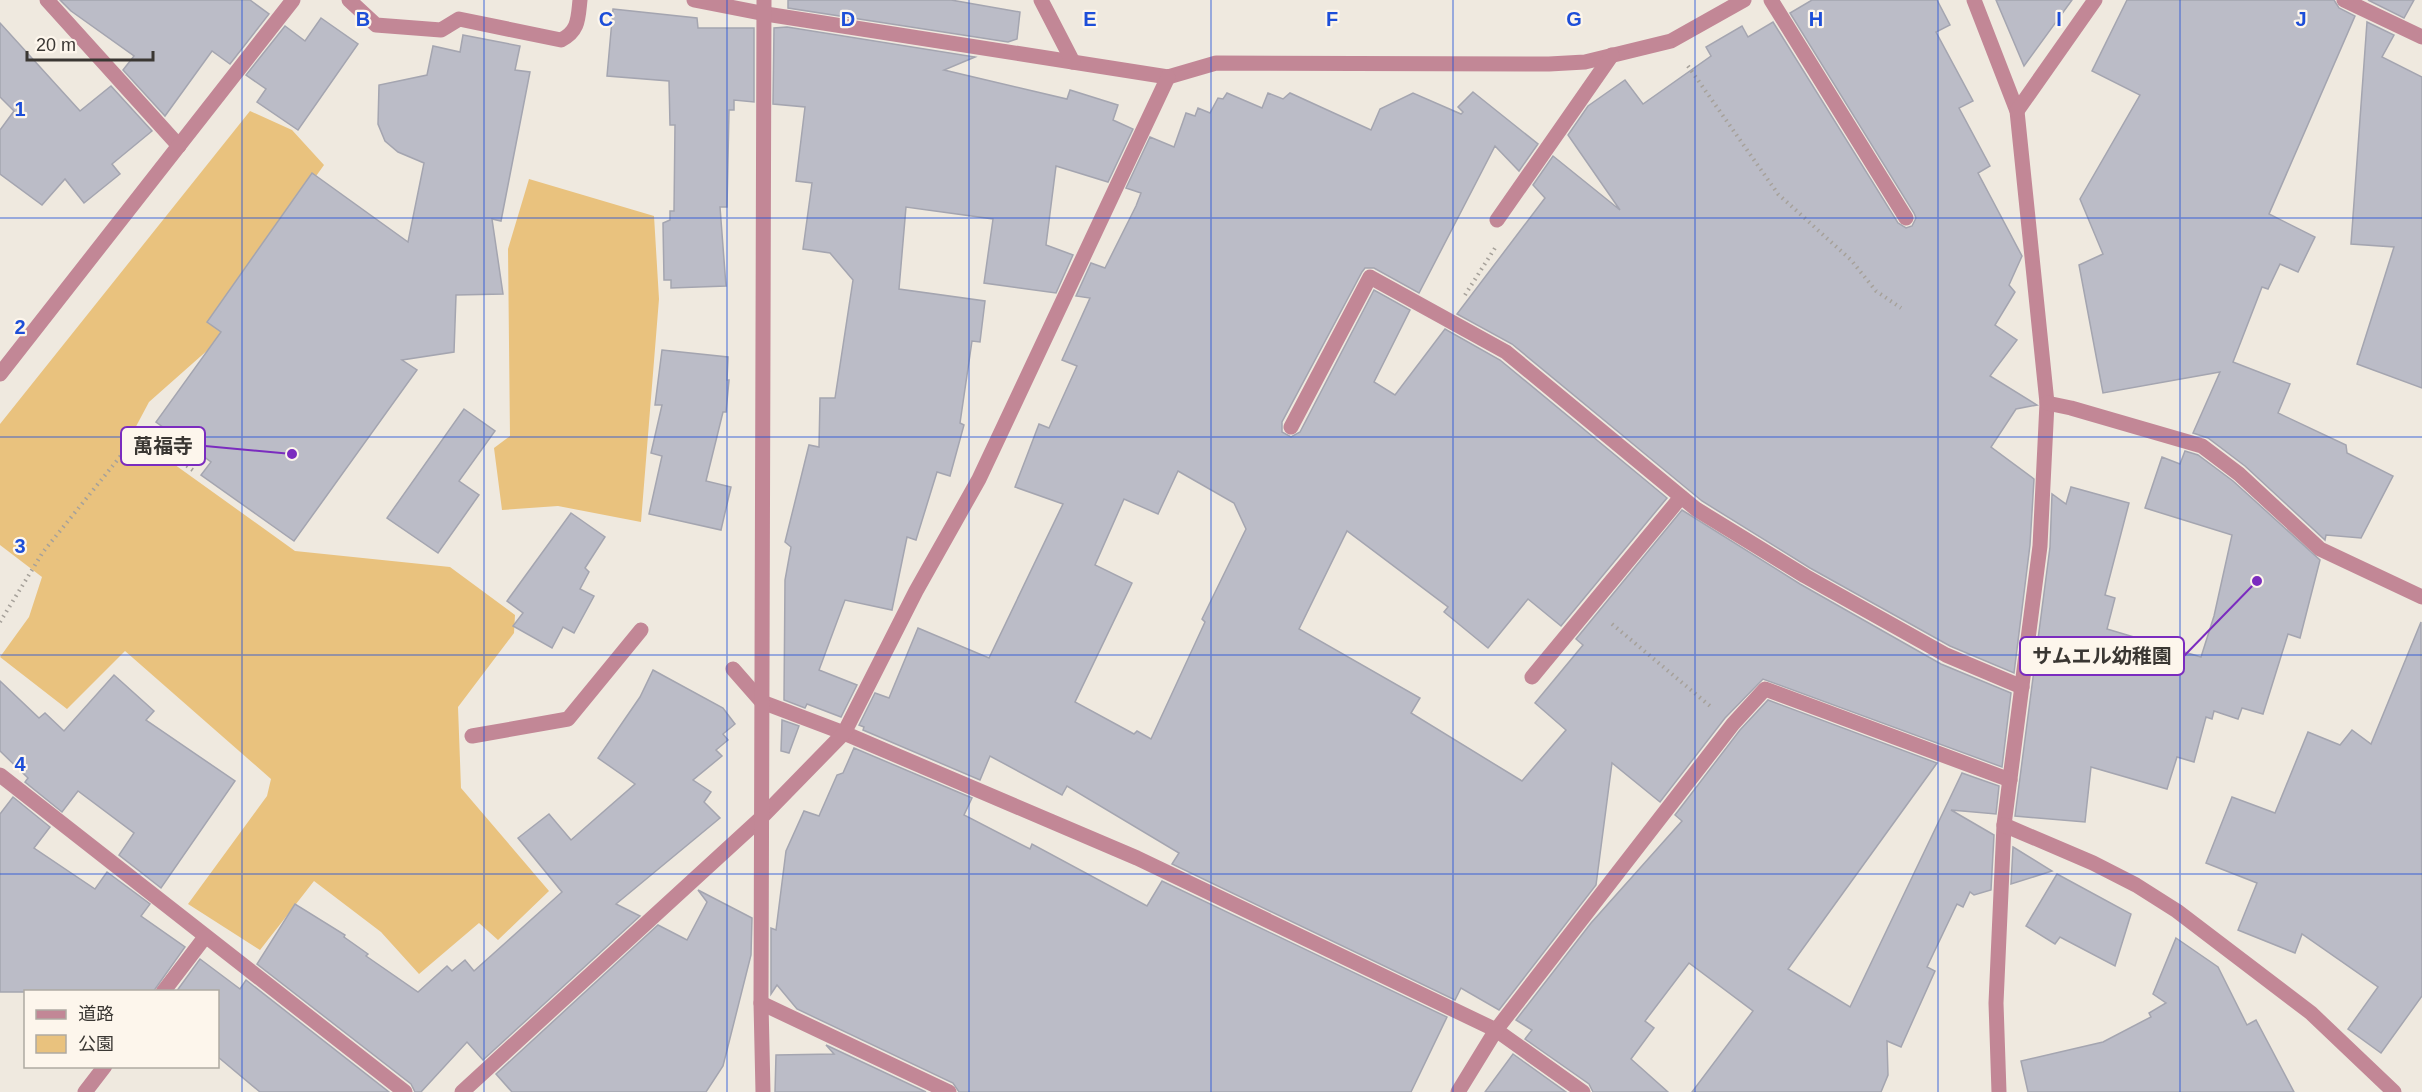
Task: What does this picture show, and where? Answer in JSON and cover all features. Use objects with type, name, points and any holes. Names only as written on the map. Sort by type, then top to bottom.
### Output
[{"type":"street","points":[[47,0],[179,146]]},
{"type":"street","points":[[0,374],[293,0]]},
{"type":"street","points":[[349,0],[376,25],[441,30],[459,19],[561,40],[572,35],[577,27],[580,0]]},
{"type":"street","points":[[694,0],[765,7],[1168,77],[1216,63],[1549,64],[1585,62],[1671,41],[1743,0]]},
{"type":"street","points":[[1041,0],[1073,62]]},
{"type":"street","points":[[1772,0],[1906,218]]},
{"type":"street","points":[[1974,0],[2017,111],[2047,403],[2040,546],[2004,825],[1996,1003],[1999,1092]]},
{"type":"street","points":[[2017,111],[2095,0]]},
{"type":"street","points":[[2344,0],[2422,38]]},
{"type":"street","points":[[763,1092],[761,818],[765,7]]},
{"type":"street","points":[[1497,220],[1612,55]]},
{"type":"street","points":[[462,1092],[761,818],[844,733],[916,591],[979,479],[1168,77]]},
{"type":"street","points":[[1291,427],[1370,277],[1506,352],[1681,497],[1825,588],[1946,655],[2022,687]]},
{"type":"street","points":[[2047,403],[2202,446],[2239,474],[2320,549],[2422,597]]},
{"type":"street","points":[[1532,677],[1681,497]]},
{"type":"street","points":[[472,736],[568,719],[641,630]]},
{"type":"street","points":[[733,669],[762,702],[844,733],[1137,858],[1496,1030],[1583,1092]]},
{"type":"street","points":[[1458,1092],[1496,1030],[1733,724],[1766,689],[2010,780]]},
{"type":"street","points":[[0,775],[405,1092]]},
{"type":"street","points":[[2004,825],[2093,863],[2136,885],[2177,911],[2311,1013],[2394,1092]]},
{"type":"street","points":[[165,990],[205,937]]},
{"type":"street","points":[[761,1003],[949,1092]]},
{"type":"street","points":[[85,1092],[103,1068]]},
{"type":"path","points":[[1671,41],[1778,194],[1851,260],[1876,291],[1901,308]]},
{"type":"path","points":[[1448,320],[1500,240],[1497,220]]},
{"type":"path","points":[[0,622],[43,552],[140,432],[194,471]]},
{"type":"path","points":[[1591,606],[1733,724]]},
{"type":"green space","points":[[250,111],[292,130],[324,165],[213,320],[227,333],[149,402],[132,434],[295,551],[450,567],[515,615],[514,633],[458,707],[461,788],[549,891],[498,940],[479,923],[419,974],[381,932],[314,881],[260,950],[188,904],[267,796],[271,779],[125,651],[67,709],[0,657],[29,617],[42,577],[0,545],[0,424]]},
{"type":"green space","points":[[529,179],[654,216],[659,299],[641,522],[558,506],[502,510],[494,448],[510,436],[508,249]]},
{"type":"building","points":[[60,0],[250,0],[269,14],[230,64],[212,51],[165,116],[123,70],[134,56],[71,11]]},
{"type":"building","points":[[788,0],[951,0],[1020,12],[1017,39],[1008,42],[788,8]]},
{"type":"building","points":[[1812,0],[1937,0],[1950,25],[1936,32],[1973,101],[1959,108],[1990,166],[1978,173],[2022,256],[2009,285],[2015,292],[1995,325],[2017,340],[1990,376],[2037,405],[2016,409],[1991,447],[2034,479],[2030,545],[2014,673],[1950,646],[1810,568],[1702,501],[1512,344],[1457,314],[1545,198],[1533,185],[1553,156],[1620,210],[1568,135],[1588,106],[1625,80],[1643,104],[1711,56],[1706,47],[1742,26],[1748,37],[1773,22],[1898,223],[1906,228],[1912,226],[1916,218],[1914,213],[1790,13]]},
{"type":"building","points":[[1996,0],[2072,0],[2024,66]]},
{"type":"building","points":[[2127,0],[2334,0],[2339,8],[2355,16],[2269,214],[2315,237],[2298,272],[2280,264],[2268,289],[2262,287],[2233,362],[2290,384],[2278,413],[2346,445],[2347,453],[2393,476],[2361,538],[2326,535],[2325,540],[2245,466],[2208,438],[2193,433],[2220,372],[2103,393],[2079,265],[2103,254],[2080,199],[2140,95],[2092,71]]},
{"type":"building","points":[[2368,0],[2414,0],[2404,18]]},
{"type":"building","points":[[613,9],[697,18],[698,28],[754,28],[754,102],[734,100],[734,110],[729,110],[727,207],[720,207],[726,286],[671,288],[671,280],[664,280],[663,223],[670,220],[670,211],[674,211],[675,125],[670,125],[669,81],[607,76]]},
{"type":"building","points":[[321,18],[358,44],[298,130],[257,102],[266,89],[246,75],[285,26],[305,41]]},
{"type":"building","points":[[2367,22],[2394,35],[2382,57],[2422,77],[2422,388],[2357,364],[2394,247],[2351,244]]},
{"type":"building","points":[[0,23],[80,111],[111,86],[152,131],[112,164],[120,174],[84,203],[65,179],[42,205],[0,174],[0,130],[14,111],[0,97]]},
{"type":"building","points":[[787,27],[975,57],[944,70],[1067,99],[1070,90],[1118,105],[1113,120],[1133,129],[1108,182],[1056,166],[1046,245],[1073,255],[1056,293],[984,283],[993,219],[906,207],[899,289],[985,301],[980,342],[972,341],[960,423],[964,425],[950,476],[937,472],[916,540],[907,537],[892,610],[845,600],[819,670],[857,685],[841,717],[807,704],[805,708],[784,700],[785,580],[791,547],[785,542],[809,445],[819,447],[820,398],[835,398],[853,280],[830,253],[803,249],[812,183],[796,181],[805,107],[773,104],[774,28]]},
{"type":"building","points":[[463,35],[520,46],[515,70],[530,72],[501,221],[492,219],[503,294],[456,295],[454,352],[402,360],[417,370],[294,541],[201,475],[211,462],[156,422],[221,332],[207,322],[312,173],[408,242],[424,163],[398,152],[385,141],[378,124],[379,85],[427,75],[433,46],[460,52]]},
{"type":"building","points":[[1473,92],[1538,144],[1519,171],[1495,146],[1419,293],[1374,268],[1365,268],[1282,422],[1282,432],[1291,437],[1300,432],[1374,290],[1410,310],[1374,382],[1395,395],[1445,329],[1500,360],[1667,498],[1561,626],[1528,599],[1488,648],[1444,612],[1448,607],[1347,531],[1299,629],[1420,698],[1411,713],[1522,781],[1566,730],[1535,703],[1583,645],[1576,639],[1682,510],[1800,584],[1941,664],[2011,693],[2002,767],[1763,679],[1725,718],[1660,802],[1612,763],[1596,885],[1499,1010],[1461,988],[1455,1000],[1172,864],[1179,853],[1067,786],[1062,795],[990,756],[980,780],[863,730],[864,727],[859,725],[875,693],[889,698],[918,628],[989,658],[1063,504],[1015,487],[1039,424],[1049,428],[1077,366],[1062,360],[1090,298],[1076,296],[1091,263],[1105,268],[1136,206],[1141,193],[1126,188],[1150,137],[1174,147],[1186,113],[1195,116],[1198,108],[1210,113],[1218,98],[1223,99],[1227,93],[1262,108],[1268,93],[1283,99],[1290,93],[1371,130],[1380,109],[1413,93],[1461,114],[1463,112],[1458,107]],"holes":[[[1178,471],[1234,503],[1246,529],[1202,619],[1205,622],[1151,739],[1137,731],[1134,734],[1075,702],[1132,583],[1095,565],[1124,499],[1158,514]]]},
{"type":"building","points":[[662,350],[728,357],[727,380],[729,380],[726,412],[723,412],[706,481],[731,487],[721,530],[649,514],[662,456],[651,453],[662,405],[655,405]]},
{"type":"building","points":[[464,409],[495,431],[459,481],[479,495],[438,553],[387,518]]},
{"type":"building","points":[[2185,451],[2198,455],[2233,481],[2320,560],[2300,638],[2288,634],[2263,714],[2242,708],[2238,719],[2214,711],[2212,719],[2206,717],[2194,762],[2177,757],[2167,789],[2091,767],[2085,822],[2015,816],[2050,547],[2052,494],[2066,504],[2071,487],[2129,503],[2105,595],[2115,598],[2107,629],[2201,657],[2214,616],[2232,535],[2145,508],[2162,457],[2180,464]]},
{"type":"building","points":[[571,513],[605,537],[585,568],[589,572],[580,589],[594,596],[574,633],[563,627],[552,648],[513,626],[523,613],[507,601]]},
{"type":"building","points":[[2421,622],[2422,996],[2381,1053],[2348,1029],[2378,987],[2302,934],[2295,953],[2238,930],[2257,883],[2206,863],[2232,797],[2275,813],[2308,732],[2340,745],[2352,730],[2371,744]]},
{"type":"building","points":[[653,670],[723,708],[735,724],[723,734],[728,740],[716,750],[722,756],[693,780],[711,792],[704,802],[720,818],[616,904],[640,916],[483,1060],[467,1042],[421,1092],[415,1092],[411,1084],[257,964],[295,904],[345,935],[344,937],[368,954],[366,956],[418,992],[447,966],[452,971],[465,960],[474,971],[562,892],[518,838],[549,814],[571,840],[635,784],[598,758],[640,697]]},
{"type":"building","points":[[114,675],[154,711],[146,720],[235,781],[161,888],[119,855],[134,833],[78,791],[62,812],[25,782],[28,778],[0,751],[0,681],[39,718],[45,713],[64,731]]},
{"type":"building","points":[[1768,700],[1937,763],[1788,969],[1850,1007],[1962,773],[1999,786],[1996,814],[1951,810],[1994,835],[1991,890],[1974,895],[1970,892],[1963,907],[1957,904],[1927,967],[1935,971],[1901,1047],[1887,1041],[1888,1075],[1881,1092],[1692,1092],[1753,1011],[1689,963],[1645,1021],[1654,1028],[1631,1059],[1668,1092],[1593,1092],[1589,1084],[1525,1039],[1532,1030],[1516,1020],[1591,923],[1682,821],[1675,815],[1740,730]]},
{"type":"building","points":[[782,720],[799,726],[789,753],[781,751]]},
{"type":"building","points":[[854,748],[972,798],[964,815],[1030,849],[1032,844],[1147,906],[1162,881],[1447,1017],[1411,1092],[959,1092],[953,1083],[797,1009],[777,985],[771,994],[771,928],[776,930],[786,851],[804,811],[819,816],[837,775],[843,773]]},
{"type":"building","points":[[13,797],[50,827],[34,848],[95,889],[107,872],[150,904],[141,916],[185,947],[154,990],[0,992],[0,814]]},
{"type":"building","points":[[2013,847],[2052,871],[2011,884]]},
{"type":"building","points":[[2057,874],[2131,914],[2115,966],[2060,937],[2055,944],[2026,926]]},
{"type":"building","points":[[698,890],[752,918],[751,955],[723,1066],[706,1092],[512,1092],[496,1074],[658,925],[687,940],[707,902]]},
{"type":"building","points":[[2176,938],[2218,967],[2247,1025],[2256,1020],[2294,1092],[2028,1092],[2021,1061],[2103,1042],[2151,1017],[2149,1013],[2166,1003],[2153,994]]},
{"type":"building","points":[[200,959],[240,989],[246,980],[389,1092],[260,1092],[219,1058],[219,990],[177,990]]},
{"type":"building","points":[[826,1045],[926,1092],[775,1092],[776,1055],[834,1054]]},
{"type":"building","points":[[1513,1054],[1566,1092],[1485,1092]]},
{"type":"place","name":"萬福寺","points":[[292,454]]},
{"type":"place","name":"サムエル幼稚園","points":[[2257,581]]}]
